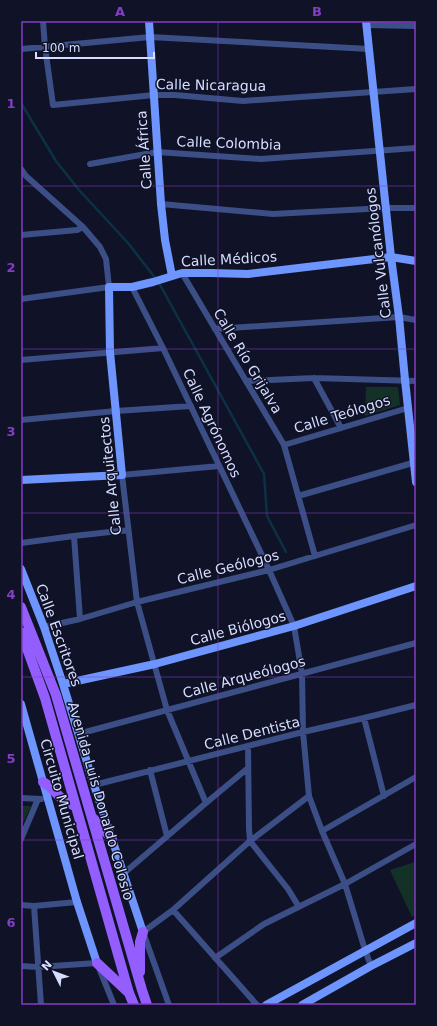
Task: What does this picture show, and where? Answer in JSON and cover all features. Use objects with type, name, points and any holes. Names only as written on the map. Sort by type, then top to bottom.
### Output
[{"type":"main road","name":"Avenida Luis Donaldo Colosio","points":[[21,607],[56,695],[147,1005]]},
{"type":"main road","name":"Avenida Luis Donaldo Colosio","points":[[21,632],[44,698],[129,993],[134,1005]]},
{"type":"main road","points":[[43,782],[60,797],[76,808]]},
{"type":"main road","points":[[91,816],[112,839]]},
{"type":"main road","points":[[142,990],[140,942],[143,932]]},
{"type":"main road","points":[[98,963],[129,993]]},
{"type":"street","points":[[43,21],[45,47]]},
{"type":"street","name":"Calle África","points":[[149,21],[161,204],[165,240],[172,276]]},
{"type":"street","points":[[366,23],[416,26]]},
{"type":"street","name":"Calle Vulcanólogos","points":[[366,23],[408,408],[414,436],[416,482]]},
{"type":"street","points":[[21,49],[150,37],[369,49]]},
{"type":"street","name":"Calle Nicaragua","points":[[45,47],[53,105],[154,95],[175,95],[243,101],[416,89]]},
{"type":"street","name":"Calle Colombia","points":[[90,164],[157,152],[261,159],[416,148]]},
{"type":"street","name":"Calle Arquitectos","points":[[21,169],[24,176],[83,227],[100,247],[106,258],[109,288],[110,352],[122,475],[137,602],[167,710],[206,803]]},
{"type":"street","points":[[161,204],[273,214],[386,208],[416,208]]},
{"type":"street","points":[[21,235],[77,230],[83,227]]},
{"type":"street","name":"Calle Médicos","points":[[21,298],[132,286],[153,282],[182,273],[248,274],[391,257],[416,260]]},
{"type":"street","name":"Calle Río Grijalva","points":[[182,273],[284,445],[315,556]]},
{"type":"street","name":"Calle Agrónomos","points":[[132,286],[220,466],[294,626],[302,674]]},
{"type":"street","points":[[215,329],[399,318],[416,320]]},
{"type":"street","points":[[21,360],[163,348]]},
{"type":"street","points":[[314,378],[341,428]]},
{"type":"street","points":[[246,381],[314,378],[416,381]]},
{"type":"street","points":[[21,420],[191,406]]},
{"type":"street","name":"Calle Teólogos","points":[[284,445],[408,408]]},
{"type":"street","points":[[298,496],[415,463]]},
{"type":"street","points":[[21,480],[122,475],[220,466]]},
{"type":"street","name":"Calle Geólogos","points":[[44,627],[80,619],[137,602],[269,570],[416,524]]},
{"type":"street","points":[[21,543],[128,530]]},
{"type":"street","points":[[74,536],[80,619]]},
{"type":"street","name":"Calle Escritores","points":[[21,570],[44,627],[123,874],[169,1005]]},
{"type":"street","name":"Calle Biólogos","points":[[63,684],[154,664],[294,626],[416,586]]},
{"type":"street","name":"Calle Arqueólogos","points":[[78,734],[416,643]]},
{"type":"street","points":[[302,674],[303,732],[309,796],[322,831],[345,884],[371,966]]},
{"type":"street","name":"Calle Dentista","points":[[94,785],[416,705]]},
{"type":"street","name":"Circuito Municipal","points":[[22,708],[77,902],[114,1005]]},
{"type":"street","points":[[364,718],[384,796]]},
{"type":"street","points":[[248,747],[250,841],[288,889],[299,907]]},
{"type":"street","points":[[123,874],[248,768]]},
{"type":"street","points":[[150,770],[167,836]]},
{"type":"street","points":[[322,831],[416,777]]},
{"type":"street","points":[[143,932],[173,910],[250,841],[309,796]]},
{"type":"street","points":[[21,798],[48,800]]},
{"type":"street","points":[[21,839],[38,799]]},
{"type":"street","points":[[215,958],[264,924],[345,884],[416,844]]},
{"type":"street","points":[[21,905],[34,906],[77,902]]},
{"type":"street","points":[[34,906],[41,1005]]},
{"type":"street","points":[[173,910],[257,1005]]},
{"type":"street","points":[[268,1004],[416,922]]},
{"type":"street","points":[[302,1005],[371,966],[416,943]]},
{"type":"street","points":[[21,966],[38,967],[98,963]]},
{"type":"green space","points":[[366,387],[398,387],[400,405],[365,416]]},
{"type":"green space","points":[[21,806],[31,806],[21,827]]},
{"type":"green space","points":[[415,862],[416,915],[412,917],[390,870]]},
{"type":"waterway","points":[[21,103],[56,161],[79,190],[128,243],[156,279]]},
{"type":"waterway","points":[[159,283],[264,474],[267,516],[286,552]]}]
